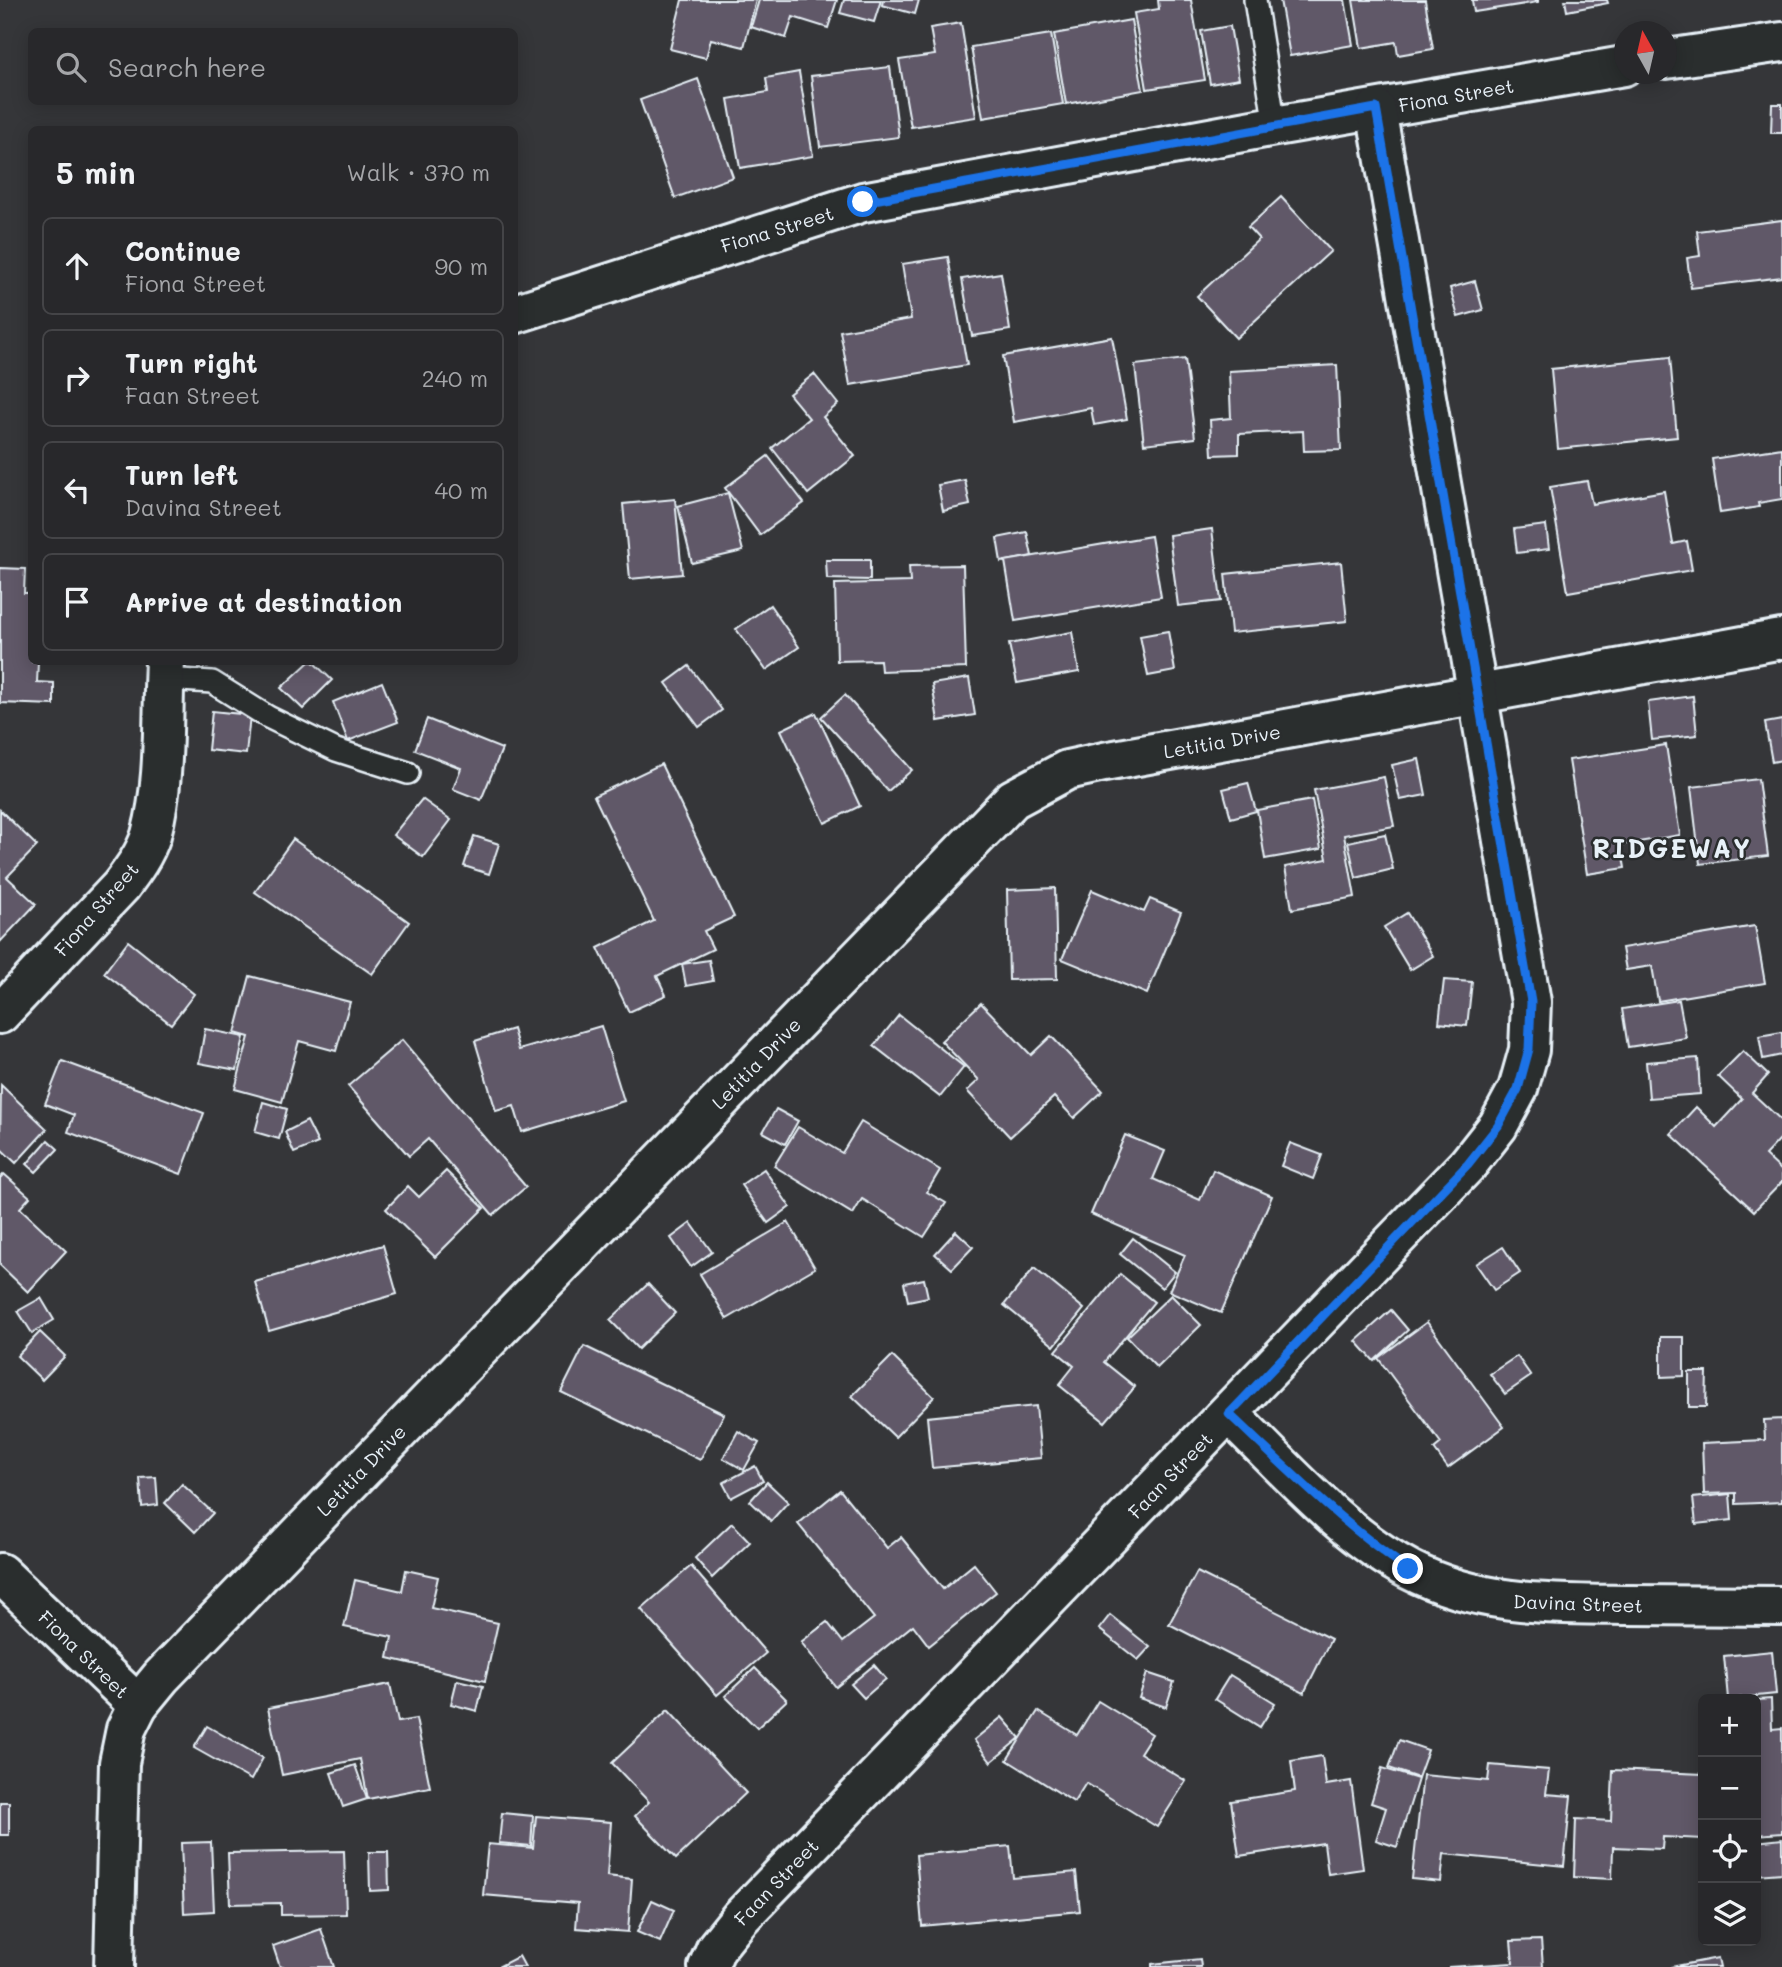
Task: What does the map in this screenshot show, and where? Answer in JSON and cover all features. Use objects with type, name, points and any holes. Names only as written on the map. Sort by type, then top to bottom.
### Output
[{"type":"street","points":[[1677,58],[1782,42]]},
{"type":"street","name":"Fiona Street","points":[[518,313],[863,202],[1275,126],[1614,68]]},
{"type":"street","name":"Faan Street","points":[[708,1967],[716,1948],[740,1918],[1468,1164],[1498,1126],[1518,1089],[1529,1049],[1531,1002],[1376,108]]},
{"type":"street","name":"Letitia Drive","points":[[114,1967],[119,1763],[126,1729],[138,1705],[229,1607],[1013,799],[1067,770],[1104,762],[1782,639]]},
{"type":"street","name":"Fiona Street","points":[[0,1014],[121,886],[137,865],[150,837],[156,809],[165,670]]},
{"type":"street","name":"Davina Street","points":[[1229,1414],[1367,1542],[1408,1569],[1450,1589],[1492,1599],[1537,1604],[1782,1606]]},
{"type":"street","name":"Fiona Street","points":[[0,1573],[138,1705]]},
{"type":"lane","points":[[1255,0],[1275,126]]},
{"type":"lane","points":[[165,670],[212,682],[268,717],[336,750],[408,774]]},
{"type":"building","points":[[682,0],[756,0],[744,47],[711,39],[706,58],[670,49]]},
{"type":"building","points":[[759,0],[837,0],[828,28],[793,17],[786,38],[751,27]]},
{"type":"building","points":[[844,0],[881,0],[874,22],[840,13]]},
{"type":"building","points":[[883,0],[919,0],[915,14],[882,5]]},
{"type":"building","points":[[1158,0],[1191,0],[1205,80],[1147,89],[1134,13],[1159,9]]},
{"type":"building","points":[[1280,0],[1345,0],[1353,45],[1290,56]]},
{"type":"building","points":[[1353,0],[1425,0],[1433,49],[1398,55],[1396,42],[1361,48]]},
{"type":"building","points":[[1472,0],[1538,0],[1538,2],[1474,12]]},
{"type":"building","points":[[1565,0],[1607,0],[1608,3],[1567,11]]},
{"type":"building","points":[[1131,20],[1143,90],[1066,104],[1054,34]]},
{"type":"building","points":[[961,23],[976,117],[911,127],[899,60],[935,55],[930,28]]},
{"type":"building","points":[[1230,26],[1239,79],[1210,84],[1201,31]]},
{"type":"building","points":[[1051,34],[1063,104],[983,118],[971,47]]},
{"type":"building","points":[[890,67],[899,137],[820,147],[811,76]]},
{"type":"building","points":[[799,72],[813,156],[740,168],[728,99],[768,92],[766,78]]},
{"type":"building","points":[[698,79],[733,177],[675,198],[640,100]]},
{"type":"building","points":[[1772,104],[1782,104],[1782,133],[1771,133]]},
{"type":"building","points":[[1281,197],[1331,251],[1236,338],[1197,296],[1259,239],[1248,227]]},
{"type":"building","points":[[1782,220],[1782,277],[1691,288],[1687,258],[1700,256],[1697,231]]},
{"type":"building","points":[[948,257],[967,365],[850,385],[840,331],[911,319],[902,264]]},
{"type":"building","points":[[1001,273],[1010,330],[972,336],[962,279]]},
{"type":"building","points":[[1475,281],[1483,310],[1458,317],[1450,288]]},
{"type":"building","points":[[1112,337],[1127,419],[1094,425],[1091,408],[1014,422],[1003,356]]},
{"type":"building","points":[[1670,357],[1677,437],[1558,449],[1551,369]]},
{"type":"building","points":[[1185,359],[1195,438],[1144,444],[1135,365]]},
{"type":"building","points":[[1337,365],[1341,450],[1304,451],[1303,431],[1239,434],[1239,454],[1212,455],[1210,420],[1231,418],[1229,371]]},
{"type":"building","points":[[814,374],[838,404],[823,417],[855,456],[808,494],[772,448],[809,418],[789,394]]},
{"type":"building","points":[[1782,448],[1782,499],[1758,503],[1759,507],[1720,513],[1712,459]]},
{"type":"building","points":[[768,456],[804,503],[760,535],[725,488]]},
{"type":"building","points":[[965,480],[970,505],[943,511],[938,485]]},
{"type":"building","points":[[1587,481],[1592,504],[1664,491],[1673,544],[1687,541],[1692,570],[1568,592],[1550,487]]},
{"type":"building","points":[[728,493],[743,551],[692,563],[678,506]]},
{"type":"building","points":[[675,499],[682,574],[630,579],[623,504]]},
{"type":"building","points":[[1546,525],[1549,549],[1517,553],[1514,529]]},
{"type":"building","points":[[1212,529],[1221,601],[1178,606],[1169,535]]},
{"type":"building","points":[[1027,532],[1032,556],[1001,562],[997,538]]},
{"type":"building","points":[[1151,536],[1161,597],[1015,621],[1005,561]]},
{"type":"building","points":[[826,560],[870,560],[870,580],[827,579]]},
{"type":"building","points":[[1341,562],[1347,621],[1231,633],[1225,574]]},
{"type":"building","points":[[963,565],[966,668],[881,671],[880,660],[837,661],[835,584],[910,582],[909,566]]},
{"type":"building","points":[[0,568],[25,569],[24,593],[28,593],[28,665],[38,665],[37,682],[54,683],[54,705],[0,703]]},
{"type":"building","points":[[770,605],[799,647],[766,670],[736,629]]},
{"type":"building","points":[[1168,631],[1175,671],[1148,676],[1140,636]]},
{"type":"building","points":[[1072,632],[1079,672],[1017,683],[1009,644]]},
{"type":"building","points":[[306,665],[316,665],[332,680],[303,709],[281,688]]},
{"type":"building","points":[[689,666],[722,710],[699,727],[666,683]]},
{"type":"building","points":[[969,678],[975,715],[938,721],[932,684]]},
{"type":"building","points":[[382,682],[398,722],[348,741],[333,702]]},
{"type":"building","points":[[845,695],[912,770],[888,791],[821,717]]},
{"type":"building","points":[[1693,696],[1697,735],[1652,740],[1648,702]]},
{"type":"building","points":[[212,711],[250,715],[246,754],[208,750]]},
{"type":"building","points":[[816,713],[860,806],[825,823],[781,730]]},
{"type":"building","points":[[427,719],[502,749],[481,800],[453,789],[461,768],[415,750]]},
{"type":"building","points":[[1782,720],[1782,760],[1772,762],[1765,723]]},
{"type":"building","points":[[1666,745],[1680,835],[1621,845],[1625,868],[1587,874],[1569,760]]},
{"type":"building","points":[[1419,759],[1426,795],[1400,800],[1392,765]]},
{"type":"building","points":[[661,764],[734,917],[704,931],[713,949],[657,976],[666,995],[629,1012],[598,948],[654,921],[594,796]]},
{"type":"building","points":[[1384,777],[1394,826],[1344,835],[1355,897],[1292,909],[1285,867],[1327,859],[1314,790]]},
{"type":"building","points":[[1758,779],[1768,856],[1700,864],[1691,787]]},
{"type":"building","points":[[1248,783],[1256,811],[1231,818],[1223,789]]},
{"type":"building","points":[[422,799],[451,820],[423,857],[393,835]]},
{"type":"building","points":[[1312,800],[1321,849],[1265,859],[1257,810]]},
{"type":"building","points":[[0,810],[37,846],[7,877],[36,904],[0,942]]},
{"type":"building","points":[[1385,834],[1393,869],[1356,878],[1348,842]]},
{"type":"building","points":[[474,836],[499,844],[489,874],[464,866]]},
{"type":"building","points":[[293,839],[409,922],[372,974],[255,892]]},
{"type":"building","points":[[1055,888],[1057,979],[1009,980],[1007,890]]},
{"type":"building","points":[[1092,890],[1144,912],[1150,899],[1181,912],[1147,994],[1062,959]]},
{"type":"building","points":[[1407,913],[1433,956],[1410,970],[1384,927]]},
{"type":"building","points":[[1755,926],[1765,983],[1658,1001],[1652,966],[1626,970],[1622,948]]},
{"type":"building","points":[[128,941],[194,994],[171,1024],[104,973]]},
{"type":"building","points":[[709,960],[713,981],[686,986],[682,964]]},
{"type":"building","points":[[250,976],[350,1002],[336,1051],[299,1041],[282,1102],[235,1089],[249,1037],[235,1033]]},
{"type":"building","points":[[1444,980],[1472,982],[1467,1026],[1439,1023]]},
{"type":"building","points":[[1679,1000],[1686,1038],[1628,1047],[1622,1009]]},
{"type":"building","points":[[981,1003],[1031,1055],[1051,1036],[1103,1091],[1074,1118],[1054,1097],[1010,1137],[967,1091],[979,1080],[941,1041]]},
{"type":"building","points":[[899,1015],[964,1067],[940,1097],[874,1046]]},
{"type":"building","points":[[601,1026],[624,1101],[522,1132],[514,1106],[496,1111],[475,1041],[513,1029],[519,1050]]},
{"type":"building","points":[[205,1029],[244,1037],[237,1070],[199,1063]]},
{"type":"building","points":[[1782,1032],[1782,1055],[1763,1059],[1759,1036]]},
{"type":"building","points":[[402,1040],[526,1187],[493,1215],[428,1139],[409,1156],[348,1086]]},
{"type":"building","points":[[1743,1051],[1768,1075],[1752,1093],[1782,1121],[1782,1137],[1765,1155],[1782,1171],[1782,1182],[1754,1211],[1671,1134],[1696,1107],[1716,1127],[1742,1099],[1718,1076]]},
{"type":"building","points":[[1698,1058],[1700,1094],[1649,1098],[1646,1062]]},
{"type":"building","points":[[62,1061],[204,1113],[181,1174],[68,1132],[74,1115],[45,1104]]},
{"type":"building","points":[[1,1085],[47,1129],[16,1163],[0,1148]]},
{"type":"building","points":[[263,1102],[287,1109],[279,1139],[255,1132]]},
{"type":"building","points":[[776,1109],[798,1121],[785,1144],[763,1132]]},
{"type":"building","points":[[307,1121],[318,1143],[294,1153],[285,1132]]},
{"type":"building","points":[[861,1122],[940,1170],[927,1192],[946,1203],[924,1237],[862,1199],[853,1214],[774,1166],[798,1127],[842,1153]]},
{"type":"building","points":[[1125,1135],[1165,1151],[1153,1179],[1200,1200],[1213,1170],[1272,1196],[1221,1313],[1169,1291],[1185,1255],[1091,1214]]},
{"type":"building","points":[[48,1140],[58,1149],[36,1172],[27,1164]]},
{"type":"building","points":[[1290,1143],[1322,1155],[1313,1179],[1281,1166]]},
{"type":"building","points":[[764,1169],[790,1207],[768,1223],[741,1185]]},
{"type":"building","points":[[446,1171],[484,1208],[435,1257],[386,1209],[408,1186],[419,1197]]},
{"type":"building","points":[[4,1174],[30,1197],[20,1208],[66,1251],[28,1292],[0,1265],[0,1178]]},
{"type":"building","points":[[788,1222],[815,1268],[727,1319],[700,1274]]},
{"type":"building","points":[[691,1223],[712,1252],[691,1267],[671,1238]]},
{"type":"building","points":[[956,1231],[973,1247],[952,1269],[935,1254]]},
{"type":"building","points":[[1133,1238],[1175,1272],[1162,1288],[1120,1254]]},
{"type":"building","points":[[383,1245],[397,1294],[269,1331],[255,1282]]},
{"type":"building","points":[[1503,1247],[1520,1273],[1494,1290],[1476,1264]]},
{"type":"building","points":[[1034,1268],[1084,1309],[1054,1346],[1004,1305]]},
{"type":"building","points":[[1120,1274],[1154,1302],[1104,1362],[1135,1387],[1105,1422],[1059,1385],[1074,1366],[1056,1351]]},
{"type":"building","points":[[924,1279],[928,1297],[908,1301],[904,1283]]},
{"type":"building","points":[[648,1284],[675,1313],[638,1349],[610,1320]]},
{"type":"building","points":[[1171,1295],[1201,1325],[1157,1368],[1127,1337]]},
{"type":"building","points":[[41,1298],[54,1320],[32,1333],[18,1311]]},
{"type":"building","points":[[1391,1310],[1408,1330],[1374,1361],[1356,1341]]},
{"type":"building","points":[[1427,1322],[1504,1427],[1448,1468],[1434,1449],[1441,1443],[1378,1358]]},
{"type":"building","points":[[40,1332],[65,1356],[42,1380],[17,1356]]},
{"type":"building","points":[[1661,1337],[1684,1337],[1684,1376],[1661,1377]]},
{"type":"building","points":[[584,1346],[724,1414],[700,1460],[561,1392]]},
{"type":"building","points":[[892,1356],[934,1397],[895,1437],[852,1396]]},
{"type":"building","points":[[1517,1356],[1531,1376],[1505,1394],[1490,1374]]},
{"type":"building","points":[[1689,1372],[1707,1372],[1706,1407],[1689,1407]]},
{"type":"building","points":[[1036,1406],[1041,1458],[932,1468],[927,1417]]},
{"type":"building","points":[[1782,1419],[1782,1502],[1736,1504],[1736,1493],[1704,1494],[1702,1443],[1765,1440],[1764,1420]]},
{"type":"building","points":[[738,1431],[759,1443],[744,1470],[723,1458]]},
{"type":"building","points":[[755,1466],[763,1481],[731,1498],[723,1483]]},
{"type":"building","points":[[156,1477],[158,1505],[142,1507],[140,1478]]},
{"type":"building","points":[[767,1482],[788,1502],[771,1521],[750,1501]]},
{"type":"building","points":[[182,1484],[213,1513],[195,1532],[165,1503]]},
{"type":"building","points":[[840,1490],[887,1548],[901,1537],[943,1589],[974,1564],[996,1592],[929,1646],[913,1625],[836,1687],[801,1642],[827,1622],[843,1642],[874,1618],[798,1524]]},
{"type":"building","points":[[1730,1494],[1732,1520],[1696,1524],[1693,1498]]},
{"type":"building","points":[[732,1523],[750,1542],[712,1578],[695,1558]]},
{"type":"building","points":[[691,1566],[766,1653],[717,1695],[641,1609]]},
{"type":"building","points":[[406,1570],[438,1577],[431,1608],[498,1623],[485,1681],[388,1658],[392,1637],[344,1627],[355,1580],[402,1591]]},
{"type":"building","points":[[1197,1572],[1331,1639],[1304,1693],[1169,1624]]},
{"type":"building","points":[[1110,1615],[1150,1647],[1138,1660],[1099,1629]]},
{"type":"building","points":[[1772,1651],[1776,1694],[1728,1694],[1724,1656]]},
{"type":"building","points":[[874,1665],[886,1679],[864,1698],[851,1684]]},
{"type":"building","points":[[755,1668],[787,1700],[757,1728],[725,1696]]},
{"type":"building","points":[[1147,1673],[1174,1682],[1166,1707],[1139,1698]]},
{"type":"building","points":[[1230,1675],[1275,1703],[1260,1727],[1215,1699]]},
{"type":"building","points":[[457,1680],[483,1686],[477,1711],[451,1704]]},
{"type":"building","points":[[390,1684],[398,1722],[416,1719],[430,1787],[368,1799],[360,1759],[282,1775],[268,1708]]},
{"type":"building","points":[[1771,1699],[1772,1729],[1782,1728],[1782,1833],[1761,1835],[1761,1700]]},
{"type":"building","points":[[1098,1701],[1152,1734],[1140,1753],[1186,1781],[1157,1827],[1086,1783],[1074,1802],[1007,1760],[1038,1711],[1077,1735]]},
{"type":"building","points":[[668,1710],[746,1793],[676,1859],[635,1816],[649,1802],[612,1763]]},
{"type":"building","points":[[1002,1717],[1020,1738],[991,1762],[974,1740]]},
{"type":"building","points":[[207,1726],[263,1758],[251,1780],[194,1748]]},
{"type":"building","points":[[1399,1740],[1428,1750],[1418,1778],[1389,1768]]},
{"type":"building","points":[[1322,1756],[1326,1785],[1351,1781],[1363,1869],[1328,1874],[1324,1843],[1239,1856],[1231,1801],[1295,1791],[1291,1761]]},
{"type":"building","points":[[355,1765],[367,1799],[343,1807],[331,1773]]},
{"type":"building","points":[[1490,1765],[1549,1770],[1546,1794],[1571,1796],[1564,1866],[1444,1854],[1441,1882],[1412,1879],[1423,1775],[1488,1781]]},
{"type":"building","points":[[1382,1768],[1418,1779],[1397,1847],[1376,1840],[1386,1808],[1371,1803]]},
{"type":"building","points":[[1613,1770],[1698,1774],[1698,1839],[1663,1837],[1662,1849],[1613,1847],[1612,1879],[1574,1877],[1576,1819],[1611,1821]]},
{"type":"building","points":[[0,1802],[9,1802],[9,1835],[0,1835]]},
{"type":"building","points":[[502,1813],[533,1816],[531,1846],[499,1843]]},
{"type":"building","points":[[536,1816],[611,1822],[607,1876],[632,1879],[628,1932],[576,1928],[578,1903],[483,1895],[488,1844],[533,1848]]},
{"type":"building","points":[[1782,1839],[1782,1873],[1761,1875],[1761,1841]]},
{"type":"building","points":[[211,1842],[214,1911],[184,1913],[181,1843]]},
{"type":"building","points":[[1010,1846],[1013,1878],[1076,1872],[1080,1911],[922,1926],[916,1855]]},
{"type":"building","points":[[344,1851],[346,1914],[281,1915],[281,1903],[230,1904],[228,1853]]},
{"type":"building","points":[[369,1852],[388,1852],[389,1890],[370,1891]]},
{"type":"building","points":[[652,1900],[674,1910],[660,1942],[637,1932]]},
{"type":"building","points":[[321,1929],[334,1967],[280,1967],[273,1946]]},
{"type":"building","points":[[1541,1940],[1543,1967],[1448,1967],[1513,1963],[1511,1941]]},
{"type":"building","points":[[519,1956],[525,1967],[498,1967]]},
{"type":"building","points":[[1718,1958],[1720,1967],[1671,1967]]},
{"type":"building","points":[[1200,1959],[1201,1967],[1152,1967],[1152,1964]]},
{"type":"district","name":"RIDGEWAY","points":[[1672,848]]},
{"type":"route","points":[[863,202],[1376,108],[1476,696],[1525,957],[1531,1002],[1529,1049],[1518,1089],[1498,1126],[1468,1164],[1229,1414],[1333,1513],[1367,1542],[1408,1569]]}]
